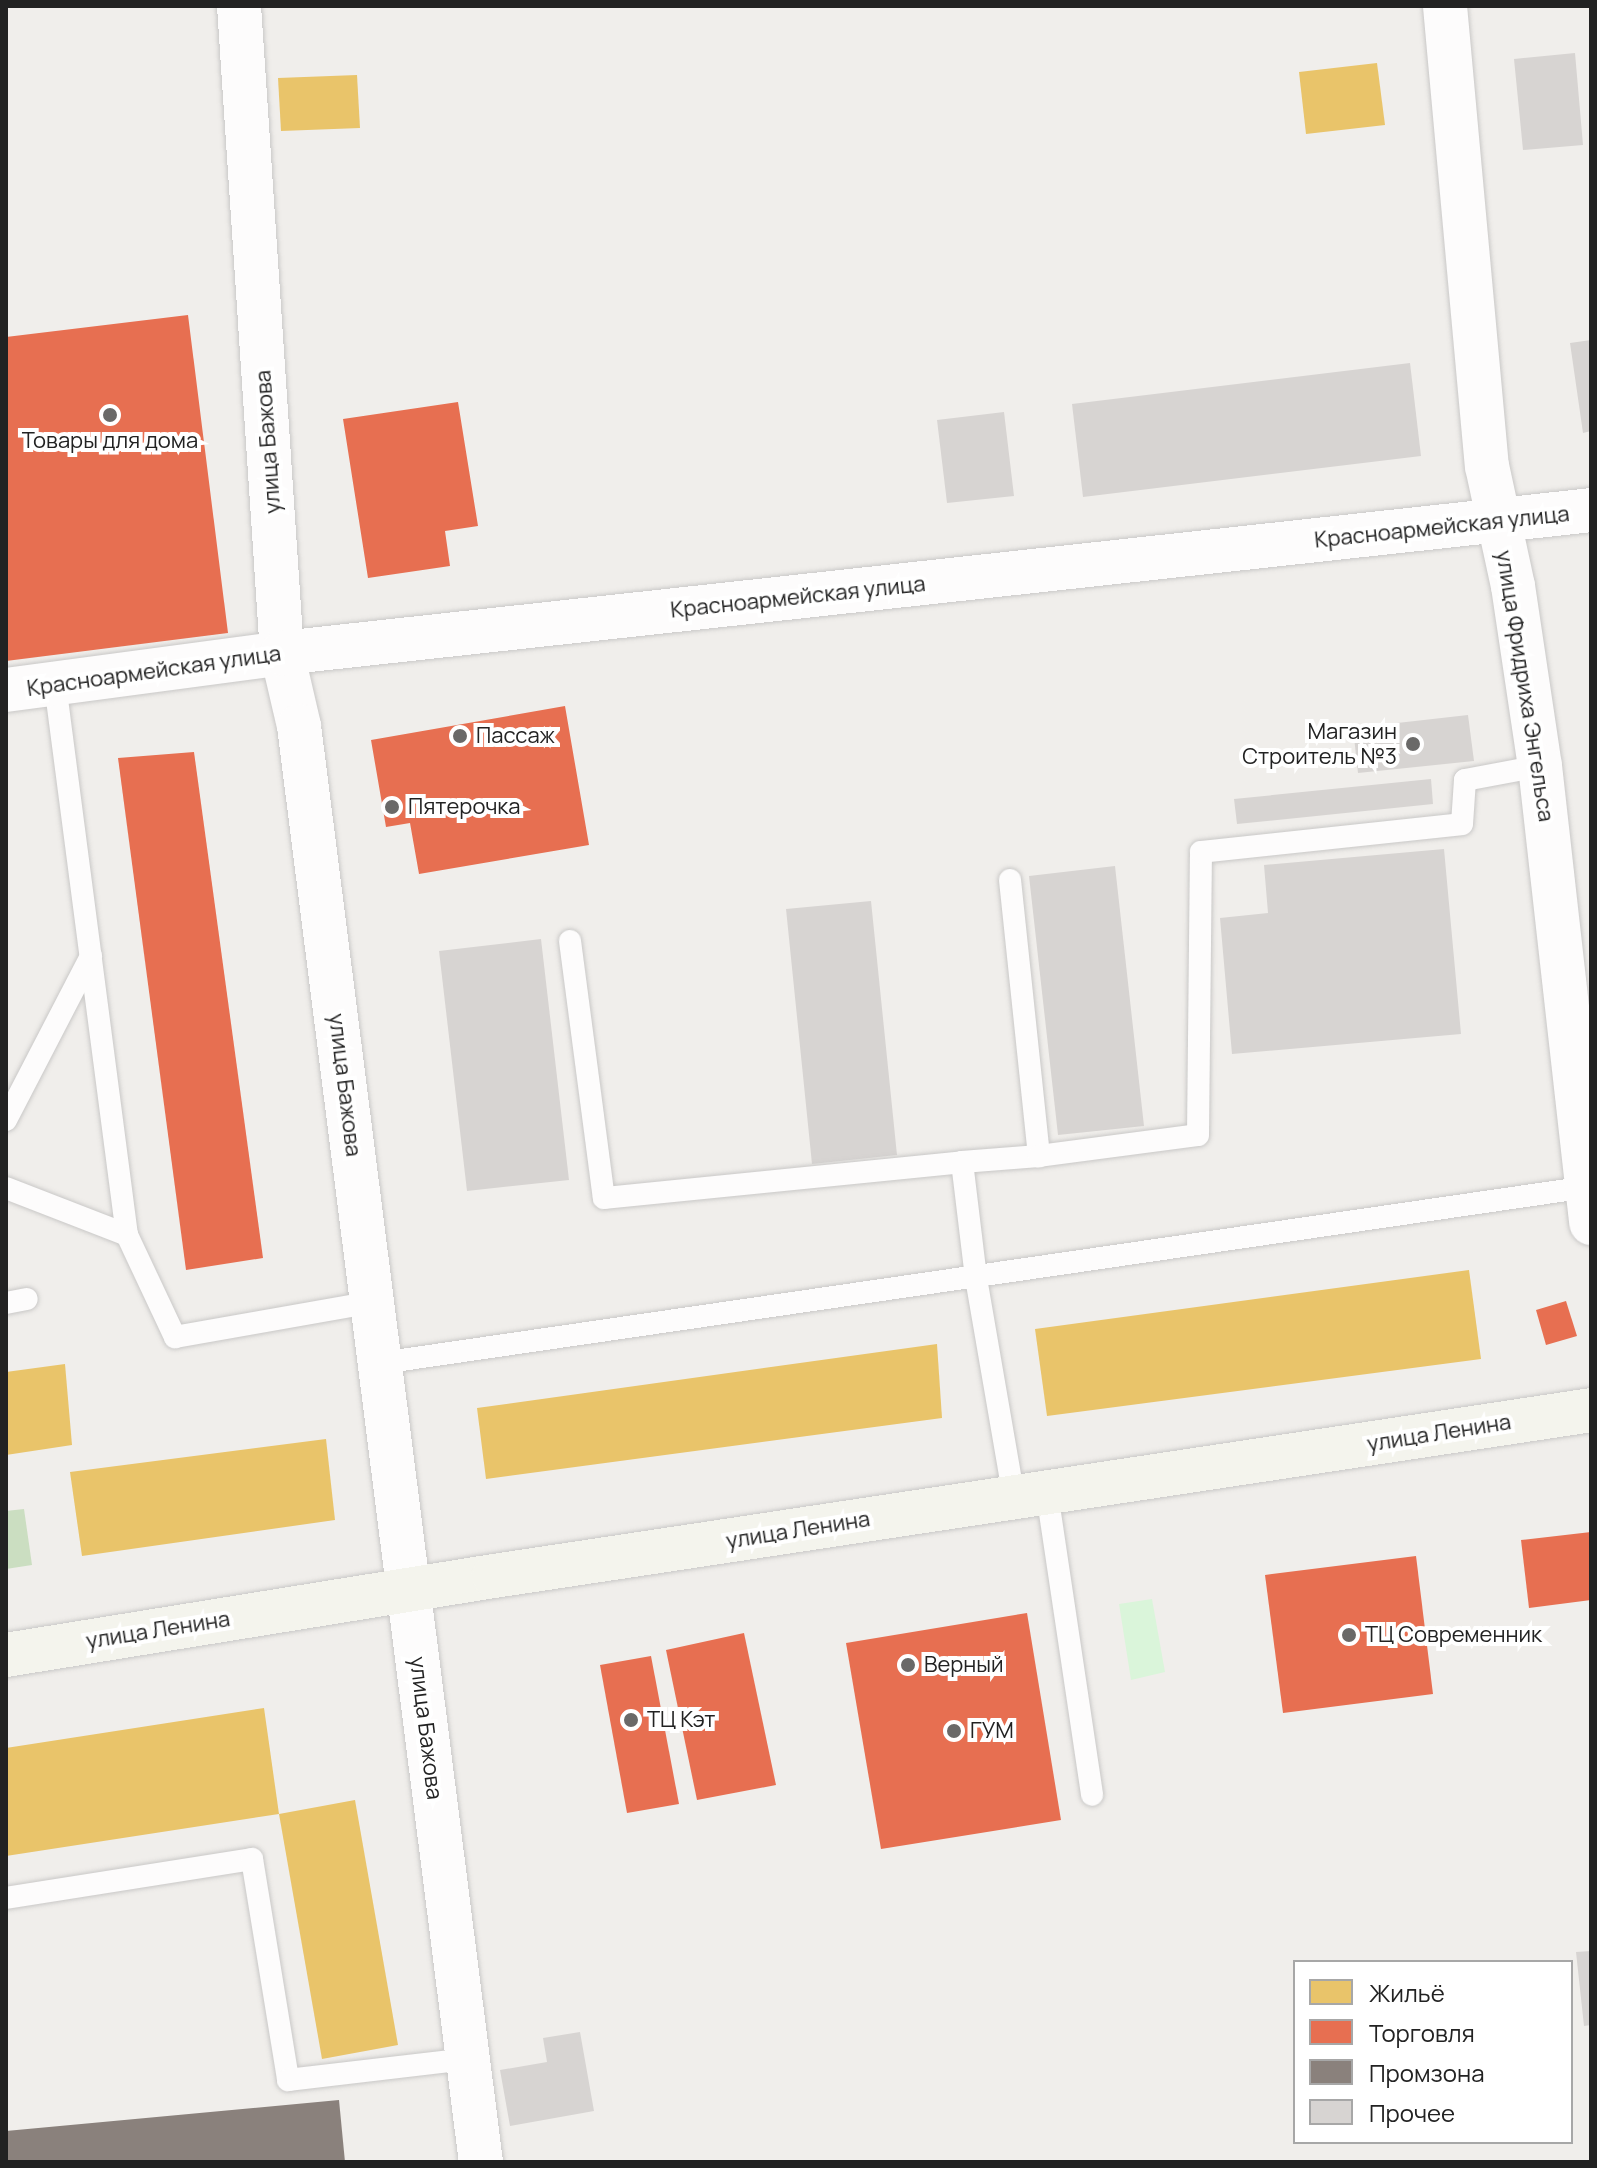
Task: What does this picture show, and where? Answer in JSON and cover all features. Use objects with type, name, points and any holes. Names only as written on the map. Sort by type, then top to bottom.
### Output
[{"type":"street","name":"улица Бажова","points":[[239,6],[282,653],[299,726],[481,2162]]},
{"type":"street","name":"улица Фридриха Энгельса","points":[[1445,6],[1487,466],[1513,586],[1540,766],[1589,1205]]},
{"type":"street","name":"Красноармейская улица","points":[[6,690],[282,653],[1591,510]]},
{"type":"street","name":"улица Ленина","points":[[6,1655],[410,1589],[1591,1410]]},
{"type":"lane","points":[[55,684],[127,1235],[175,1337],[373,1302]]},
{"type":"lane","points":[[570,941],[604,1198],[1039,1156],[1198,1135],[1201,852],[1462,824],[1465,780],[1540,766]]},
{"type":"lane","points":[[1010,880],[1039,1156]]},
{"type":"lane","points":[[6,1120],[91,956]]},
{"type":"lane","points":[[962,1162],[976,1278],[1030,1495],[1092,1795]]},
{"type":"lane","points":[[6,1188],[127,1235]]},
{"type":"lane","points":[[381,1363],[976,1278],[1589,1205]]},
{"type":"lane","points":[[6,1898],[252,1859],[288,2080],[468,2059]]},
{"type":"green space","points":[[24,1509],[32,1565],[6,1569],[6,1511]]},
{"type":"green space","points":[[1152,1599],[1165,1672],[1131,1680],[1119,1604]]},
{"type":"building: Жильё","points":[[1377,63],[1385,125],[1306,134],[1299,72]]},
{"type":"building: Жильё","points":[[357,75],[360,128],[281,131],[278,78]]},
{"type":"building: Жильё","points":[[1469,1270],[1481,1359],[1047,1416],[1035,1329]]},
{"type":"building: Жильё","points":[[937,1344],[942,1418],[486,1479],[477,1408]]},
{"type":"building: Жильё","points":[[65,1364],[72,1445],[6,1455],[6,1372]]},
{"type":"building: Жильё","points":[[326,1439],[335,1520],[82,1556],[70,1472]]},
{"type":"building: Жильё","points":[[264,1708],[279,1814],[6,1856],[6,1748]]},
{"type":"building: Жильё","points":[[355,1800],[398,2045],[322,2059],[279,1814]]},
{"type":"building: Торговля","points":[[188,315],[228,633],[6,661],[6,337]]},
{"type":"building: Торговля","points":[[458,402],[478,526],[445,531],[450,566],[368,578],[343,419]]},
{"type":"building: Торговля","points":[[565,706],[589,845],[419,874],[410,823],[386,827],[371,740]]},
{"type":"building: Торговля","points":[[194,752],[263,1258],[186,1270],[118,758]]},
{"type":"building: Торговля","points":[[1566,1301],[1577,1336],[1546,1345],[1536,1310]]},
{"type":"building: Торговля","points":[[1591,1532],[1591,1600],[1529,1608],[1521,1540]]},
{"type":"building: Торговля","name":"ТЦ Современник","points":[[1416,1556],[1433,1694],[1283,1713],[1265,1575]]},
{"type":"building: Торговля","name":"ГУМ","points":[[1027,1613],[1061,1820],[881,1849],[846,1643]]},
{"type":"building: Торговля","points":[[744,1633],[776,1785],[697,1800],[666,1650]]},
{"type":"building: Торговля","points":[[651,1656],[679,1804],[627,1813],[600,1665]]},
{"type":"building: Промзона","points":[[339,2100],[345,2162],[6,2162],[6,2131]]},
{"type":"building: Прочее","points":[[1575,53],[1583,145],[1523,150],[1514,59]]},
{"type":"building: Прочее","points":[[1591,340],[1591,431],[1583,433],[1570,343]]},
{"type":"building: Прочее","points":[[1410,363],[1421,456],[1083,497],[1072,404]]},
{"type":"building: Прочее","points":[[1004,412],[1014,496],[947,503],[937,420]]},
{"type":"building: Прочее","name":"Магазин Строитель №3","points":[[1468,715],[1474,761],[1358,773],[1353,728]]},
{"type":"building: Прочее","points":[[1431,779],[1433,804],[1237,824],[1234,799]]},
{"type":"building: Прочее","points":[[1444,849],[1461,1034],[1232,1054],[1220,918],[1268,913],[1264,865]]},
{"type":"building: Прочее","points":[[1115,866],[1144,1126],[1058,1135],[1029,876]]},
{"type":"building: Прочее","points":[[871,901],[897,1155],[812,1164],[786,909]]},
{"type":"building: Прочее","points":[[541,939],[569,1180],[467,1191],[439,951]]},
{"type":"building: Прочее","points":[[1591,1951],[1591,2025],[1584,2026],[1576,1952]]},
{"type":"building: Прочее","points":[[580,2032],[594,2111],[510,2126],[500,2070],[547,2062],[543,2038]]},
{"type":"place","name":"Товары для дома","points":[[110,415]]},
{"type":"place","name":"Пассаж","points":[[460,736]]},
{"type":"place","name":"Магазин Строитель №3","points":[[1413,744]]},
{"type":"place","name":"Пятерочка","points":[[392,807]]},
{"type":"place","name":"ТЦ Современник","points":[[1349,1635]]},
{"type":"place","name":"Верный","points":[[908,1665]]},
{"type":"place","name":"ТЦ Кэт","points":[[631,1720]]},
{"type":"place","name":"ГУМ","points":[[954,1731]]}]
